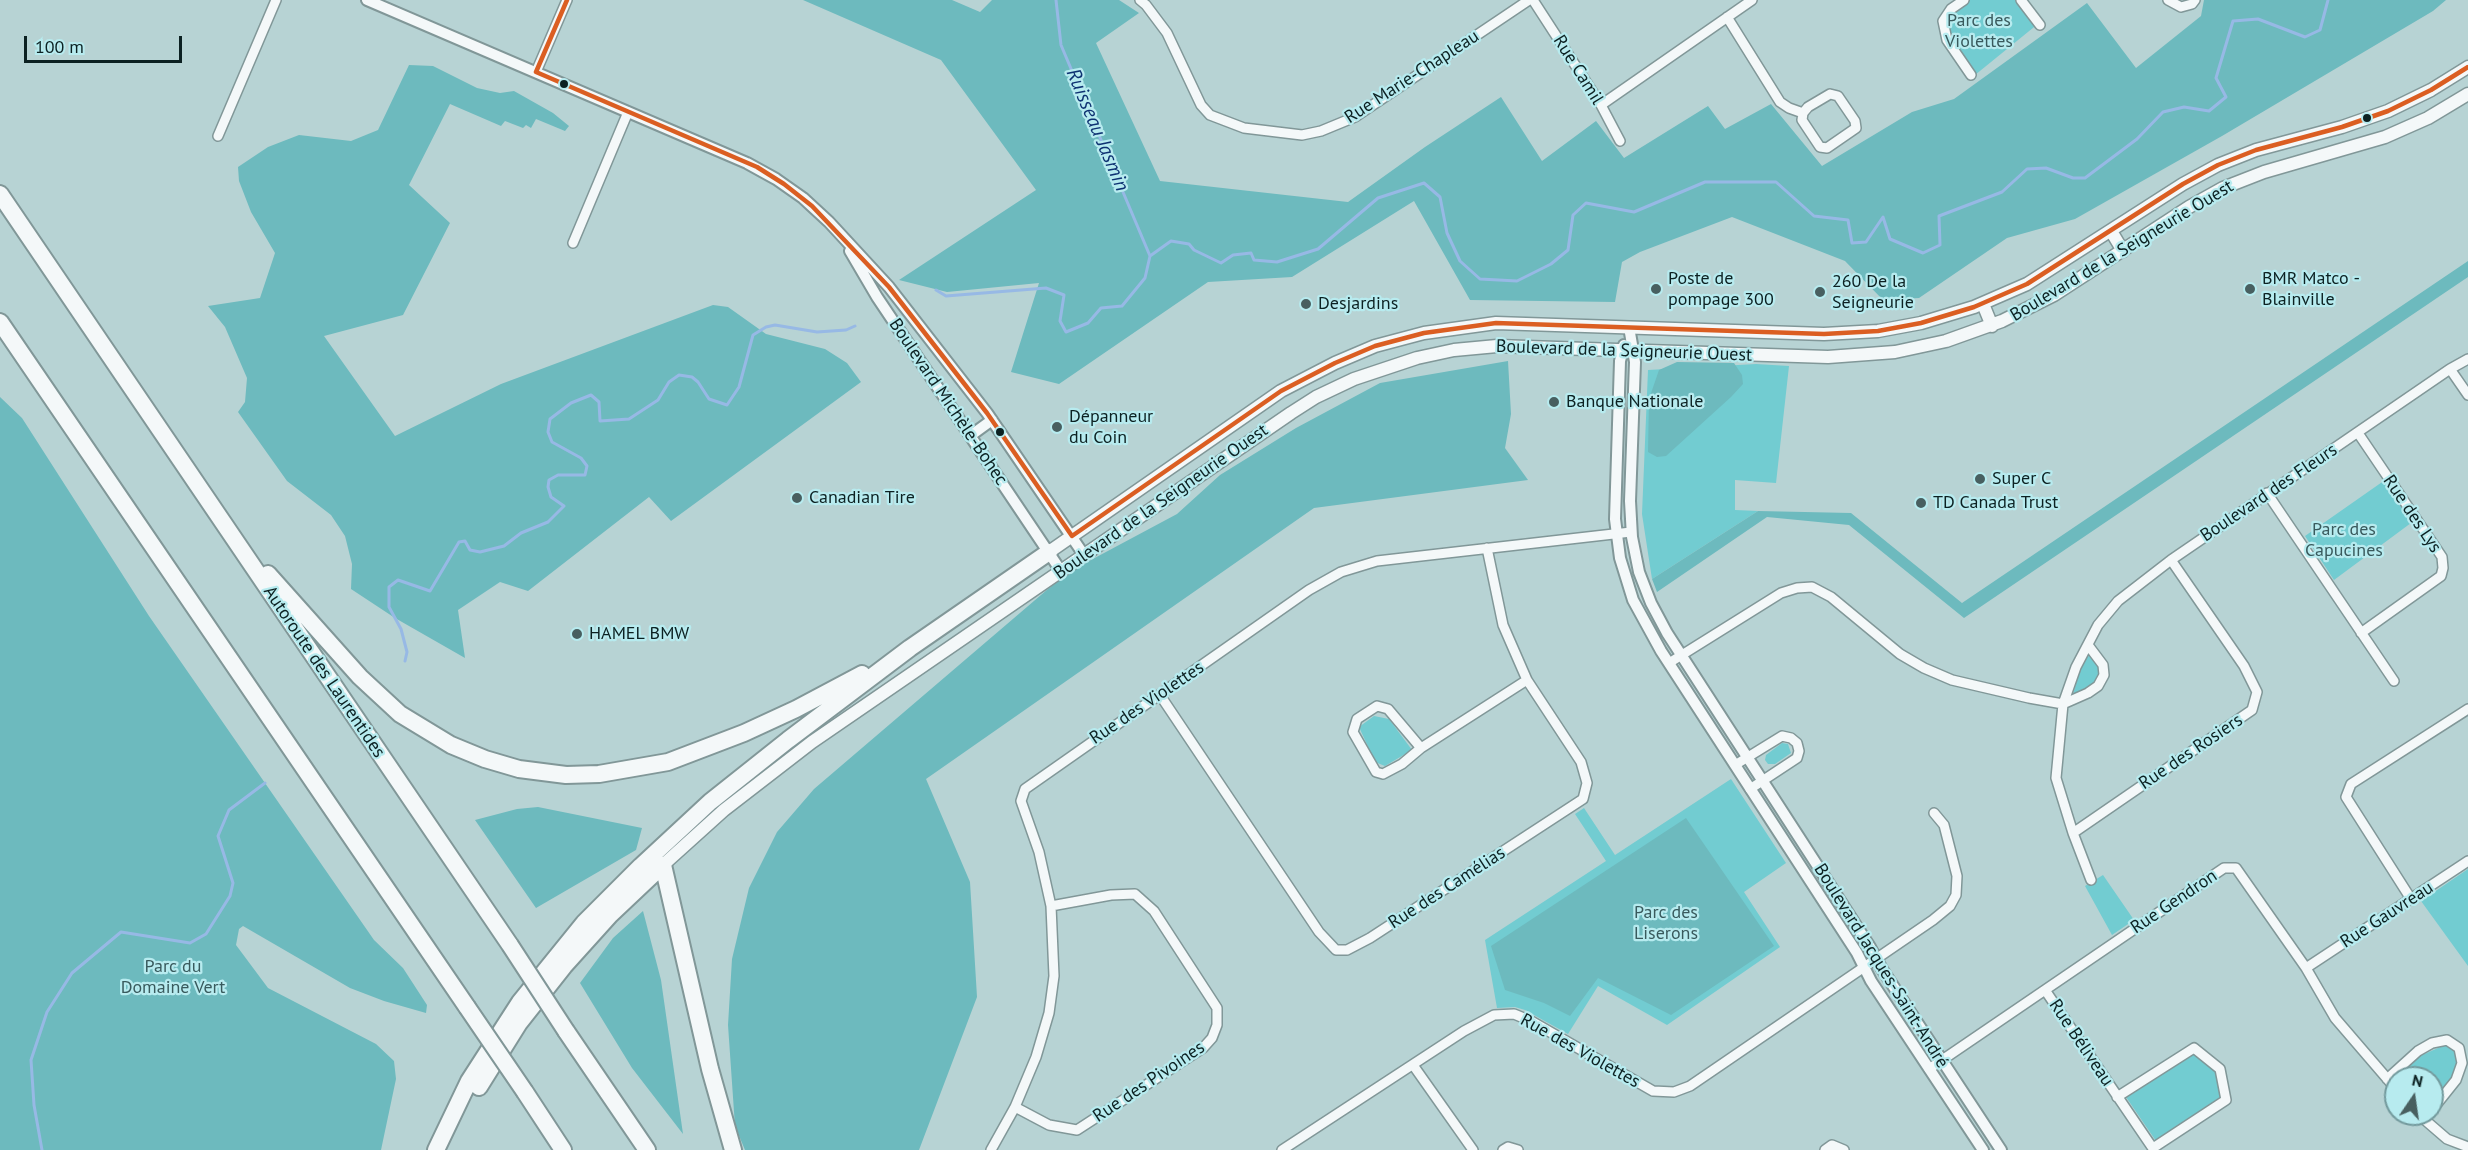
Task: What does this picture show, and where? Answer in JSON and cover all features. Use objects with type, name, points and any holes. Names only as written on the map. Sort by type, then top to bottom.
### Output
[{"type":"highway","name":"Autoroute des Laurentides","points":[[0,194],[647,1150]]},
{"type":"highway","points":[[0,322],[563,1150]]},
{"type":"highway","points":[[227,529],[360,677],[389,706],[451,745],[485,759],[519,769],[566,775],[599,774],[668,762],[779,717],[910,648]]},
{"type":"highway","points":[[436,1150],[463,1092],[503,1025],[589,918],[654,853],[728,788],[910,648],[1049,552]]},
{"type":"highway","points":[[448,1150],[483,1081],[528,1012],[588,939],[663,865]]},
{"type":"highway","points":[[663,865],[708,1059],[733,1150]]},
{"type":"main road","name":"Boulevard de la Seigneurie Ouest","points":[[1049,552],[1281,391],[1318,371],[1390,341],[1466,326],[1514,322],[1783,333],[1863,332],[1915,325],[1983,304],[2046,273],[2183,184],[2218,165],[2256,150],[2343,127],[2406,103],[2468,67]]},
{"type":"main road","name":"Boulevard de la Seigneurie Ouest","points":[[663,865],[724,810],[772,771],[1260,433],[1328,391],[1384,368],[1454,350],[1507,346],[1846,356],[1909,350],[1946,341],[1992,326],[2054,295],[2189,207],[2223,188],[2264,172],[2350,149],[2406,129],[2468,94]]},
{"type":"main road","points":[[2343,127],[2350,149]]},
{"type":"main road","points":[[2111,231],[2123,250]]},
{"type":"main road","points":[[1983,304],[1992,326]]},
{"type":"main road","points":[[1318,371],[1328,391]]},
{"type":"street","points":[[218,136],[276,0]]},
{"type":"street","name":"Boulevard Michèle-Bohec","points":[[367,0],[766,172],[803,198],[837,230],[889,287],[992,420],[1084,555]]},
{"type":"street","points":[[536,72],[567,0]]},
{"type":"street","name":"Rue Marie-Chapleau","points":[[1140,0],[1167,33],[1201,105],[1210,115],[1244,128],[1302,135],[1321,131],[1355,117],[1531,0]]},
{"type":"street","name":"Rue Camil","points":[[1531,0],[1601,105],[1620,141]]},
{"type":"street","points":[[1601,105],[1752,0]]},
{"type":"street","points":[[1964,0],[1951,9],[1943,21],[1947,40],[1971,75]]},
{"type":"street","points":[[2021,0],[2040,25]]},
{"type":"street","points":[[2168,0],[2181,7],[2192,4],[2195,0]]},
{"type":"street","points":[[1727,17],[1780,102],[1803,113]]},
{"type":"street","points":[[1830,94],[1838,96],[1855,121],[1856,128],[1827,148],[1820,147],[1802,120],[1803,113],[1808,107],[1830,94]]},
{"type":"street","points":[[573,243],[628,112]]},
{"type":"street","name":"Boulevard Michèle-Bohec","points":[[837,230],[877,297],[1061,571]]},
{"type":"street","points":[[1628,350],[1629,327]]},
{"type":"street","name":"Boulevard Jacques-Saint-André","points":[[1983,1150],[1669,663],[1641,618],[1633,600],[1622,566],[1616,534],[1615,492],[1620,361],[1628,350],[1635,362],[1631,532],[1642,582],[1656,613],[2001,1150]]},
{"type":"street","name":"Boulevard des Fleurs","points":[[2091,880],[2056,778],[2063,704],[2076,667],[2098,625],[2118,601],[2171,560],[2450,369],[2468,359]]},
{"type":"street","points":[[2450,369],[2468,395]]},
{"type":"street","points":[[970,436],[992,420]]},
{"type":"street","name":"Rue des Lys","points":[[2358,433],[2442,557],[2443,568],[2441,576],[2361,633]]},
{"type":"street","points":[[2267,493],[2394,681]]},
{"type":"street","name":"Rue des Violettes","points":[[991,1150],[1015,1107],[1036,1057],[1049,1013],[1054,976],[1051,906],[1039,852],[1021,801],[1024,789],[1309,590],[1341,572],[1377,561],[1631,532]]},
{"type":"street","name":"Rue des Camélias","points":[[1160,695],[1319,932],[1336,950],[1347,950],[1370,938],[1583,799],[1587,783],[1581,762],[1527,680],[1503,625],[1487,548]]},
{"type":"street","name":"Rue des Rosiers","points":[[2073,833],[2252,710],[2257,692],[2244,666],[2171,560]]},
{"type":"street","points":[[1669,663],[1781,592],[1812,587],[1831,597],[1900,654],[1924,668],[1952,680],[2063,704],[2098,686],[2104,675],[2103,665],[2088,645]]},
{"type":"street","points":[[1421,748],[1388,709],[1377,706],[1357,719],[1353,732],[1376,772],[1383,774],[1402,764],[1421,748],[1527,680]]},
{"type":"street","points":[[2411,899],[2346,797],[2351,784],[2468,709]]},
{"type":"street","points":[[1735,765],[1782,736],[1791,738],[1797,743],[1799,752],[1797,758],[1750,789]]},
{"type":"street","name":"Rue des Violettes","points":[[1282,1150],[1483,1019],[1494,1015],[1509,1014],[1531,1021],[1648,1088],[1664,1093],[1674,1092],[1695,1083],[1946,911],[1956,894],[1957,876],[1947,832],[1941,819],[1934,813]]},
{"type":"street","name":"Rue Gauvreau","points":[[2306,968],[2468,861]]},
{"type":"street","name":"Rue Gendron","points":[[1929,1069],[2224,868],[2236,868],[2306,968],[2335,1018],[2384,1075]]},
{"type":"street","name":"Rue des Pivoines","points":[[1015,1107],[1049,1125],[1077,1130],[1203,1048],[1212,1038],[1217,1025],[1217,1008],[1154,910],[1135,894],[1111,895],[1051,906]]},
{"type":"street","name":"Rue Béliveau","points":[[2045,990],[2117,1097],[2153,1149],[2226,1100],[2220,1069],[2194,1048],[2117,1097]]},
{"type":"street","points":[[2401,1066],[2418,1051],[2432,1043],[2447,1040],[2459,1048],[2462,1063],[2456,1080],[2444,1095]]},
{"type":"street","points":[[1413,1065],[1473,1150]]},
{"type":"street","points":[[2434,1126],[2447,1139],[2468,1147]]},
{"type":"street","points":[[1825,1150],[1832,1145],[1844,1150]]},
{"type":"street","points":[[1503,1150],[1508,1147],[1518,1150]]},
{"type":"green space","points":[[803,0],[952,0],[980,12],[992,0],[1119,0],[1139,13],[1096,43],[1160,181],[1348,202],[1501,97],[1542,161],[1596,121],[1624,158],[1708,106],[1725,129],[1771,104],[1822,166],[1912,112],[1954,99],[2087,3],[2136,68],[2201,16],[2204,0],[2446,0],[2433,11],[2222,136],[2075,219],[2007,238],[1919,298],[1883,300],[1845,261],[1732,217],[1640,252],[1622,262],[1615,302],[1470,300],[1414,201],[1292,277],[1208,282],[1059,384],[1011,372],[1039,283],[947,292],[899,280],[1036,190],[941,60]]},
{"type":"green space","name":"Parc des Violettes","points":[[1966,0],[2021,0],[2039,23],[1975,75],[1949,44],[1944,24],[1952,10]]},
{"type":"green space","points":[[409,65],[433,66],[477,88],[500,93],[514,91],[553,113],[569,126],[565,131],[536,119],[531,128],[526,125],[523,128],[505,121],[501,126],[450,104],[409,185],[450,223],[403,315],[324,336],[395,436],[501,384],[713,305],[728,307],[766,334],[825,349],[847,363],[861,382],[671,521],[649,497],[528,591],[500,582],[458,610],[465,658],[395,618],[351,589],[352,564],[345,536],[331,515],[287,481],[238,412],[245,402],[247,378],[225,327],[208,306],[260,298],[275,253],[251,212],[239,181],[238,167],[268,147],[299,135],[351,141],[378,130]]},
{"type":"green space","points":[[2468,261],[2468,277],[1964,618],[1849,525],[1767,517],[1657,592],[1652,579],[1758,511],[1851,513],[1962,603]]},
{"type":"green space","points":[[1508,361],[1511,414],[1505,448],[1528,480],[1314,508],[926,779],[970,882],[977,997],[919,1150],[745,1150],[735,1126],[728,1025],[732,959],[749,888],[777,832],[814,789],[1048,589],[1076,568],[1177,514],[1220,475],[1296,428],[1380,383]]},
{"type":"green space","points":[[1677,362],[1734,363],[1742,375],[1743,384],[1666,456],[1657,457],[1648,452],[1649,399],[1659,370]]},
{"type":"green space","points":[[1756,364],[1789,366],[1776,483],[1735,480],[1735,510],[1758,511],[1652,579],[1642,514],[1648,370]]},
{"type":"green space","name":"Parc du Domaine Vert","points":[[0,397],[22,418],[149,616],[374,940],[403,968],[427,1005],[426,1013],[350,988],[243,926],[239,929],[236,945],[268,988],[376,1044],[394,1061],[396,1079],[381,1150],[0,1150]]},
{"type":"green space","name":"Parc des Capucines","points":[[2385,480],[2411,523],[2334,580],[2305,536]]},
{"type":"green space","points":[[2088,651],[2101,667],[2100,674],[2088,690],[2072,698],[2080,669]]},
{"type":"green space","points":[[1374,716],[1389,719],[1412,750],[1385,766],[1375,762],[1359,727]]},
{"type":"green space","points":[[1782,743],[1788,744],[1791,753],[1775,764],[1768,764],[1765,760],[1766,755]]},
{"type":"green space","name":"Parc des Liserons","points":[[1731,779],[1786,863],[1744,892],[1780,947],[1667,1025],[1598,986],[1568,1034],[1525,1010],[1515,1007],[1497,1008],[1485,940],[1606,861],[1575,814],[1584,808],[1615,855]]},
{"type":"green space","points":[[538,807],[642,828],[636,850],[536,908],[475,820],[517,809]]},
{"type":"green space","name":"Parc des Liserons","points":[[1686,818],[1774,946],[1671,1015],[1598,978],[1570,1016],[1544,1003],[1505,990],[1491,946]]},
{"type":"green space","points":[[2468,869],[2468,966],[2421,901]]},
{"type":"green space","points":[[2103,875],[2134,920],[2112,935],[2085,886]]},
{"type":"green space","points":[[643,911],[661,980],[683,1134],[632,1068],[580,983],[613,938]]},
{"type":"green space","points":[[2447,1044],[2456,1050],[2458,1064],[2451,1080],[2444,1088],[2444,1066],[2410,1066],[2420,1056]]},
{"type":"green space","points":[[2193,1053],[2216,1072],[2222,1098],[2156,1141],[2126,1097]]},
{"type":"waterway","name":"Ruisseau Jasmin","points":[[1056,0],[1061,45],[1150,256]]},
{"type":"waterway","points":[[936,290],[946,296],[1046,288],[1064,295],[1060,321],[1066,332],[1088,323],[1101,308],[1122,306],[1145,278],[1150,256],[1171,241],[1189,244],[1194,250],[1221,263],[1233,255],[1251,253],[1254,260],[1277,262],[1318,249],[1378,198],[1424,183],[1440,197],[1447,233],[1460,261],[1480,279],[1517,281],[1551,264],[1568,250],[1573,215],[1586,203],[1634,212],[1705,182],[1776,182],[1814,216],[1848,220],[1852,243],[1866,242],[1883,217],[1890,239],[1923,253],[1940,245],[1939,216],[2002,192],[2027,169],[2046,168],[2073,178],[2085,178],[2137,139],[2163,112],[2184,107],[2209,111],[2226,97],[2216,78],[2233,21],[2258,19],[2305,37],[2320,30],[2328,0]]},
{"type":"waterway","points":[[405,661],[407,652],[401,629],[389,607],[389,587],[398,580],[430,591],[459,542],[465,541],[470,550],[480,552],[504,546],[521,533],[548,522],[564,506],[551,497],[548,487],[549,480],[558,475],[585,475],[587,466],[581,458],[552,442],[548,432],[550,419],[571,403],[591,395],[599,402],[600,421],[629,419],[658,400],[669,382],[679,375],[692,377],[709,399],[727,405],[739,387],[753,335],[766,327],[775,325],[817,332],[846,330],[855,326]]},
{"type":"waterway","points":[[42,1150],[34,1105],[31,1060],[47,1012],[72,973],[121,932],[190,943],[206,934],[230,896],[233,883],[218,836],[229,810],[265,783]]},
{"type":"transit line","points":[[567,0],[536,72],[757,167],[812,206],[889,287],[987,413],[1072,536],[1281,391],[1335,363],[1375,346],[1424,333],[1496,323],[1824,334],[1878,331],[1921,323],[1974,307],[2027,284],[2183,184],[2218,165],[2256,150],[2342,127],[2388,111],[2431,90],[2468,67]]},
{"type":"place","name":"Poste de pompage 300","points":[[1656,289]]},
{"type":"place","name":"BMR Matco - Blainville","points":[[2250,289]]},
{"type":"place","name":"260 De la Seigneurie","points":[[1820,292]]},
{"type":"place","name":"Desjardins","points":[[1306,304]]},
{"type":"place","name":"Banque Nationale","points":[[1554,402]]},
{"type":"place","name":"Dépanneur du Coin","points":[[1057,427]]},
{"type":"place","name":"Super C","points":[[1980,479]]},
{"type":"place","name":"Canadian Tire","points":[[797,498]]},
{"type":"place","name":"TD Canada Trust","points":[[1921,503]]},
{"type":"place","name":"HAMEL BMW","points":[[577,634]]}]
